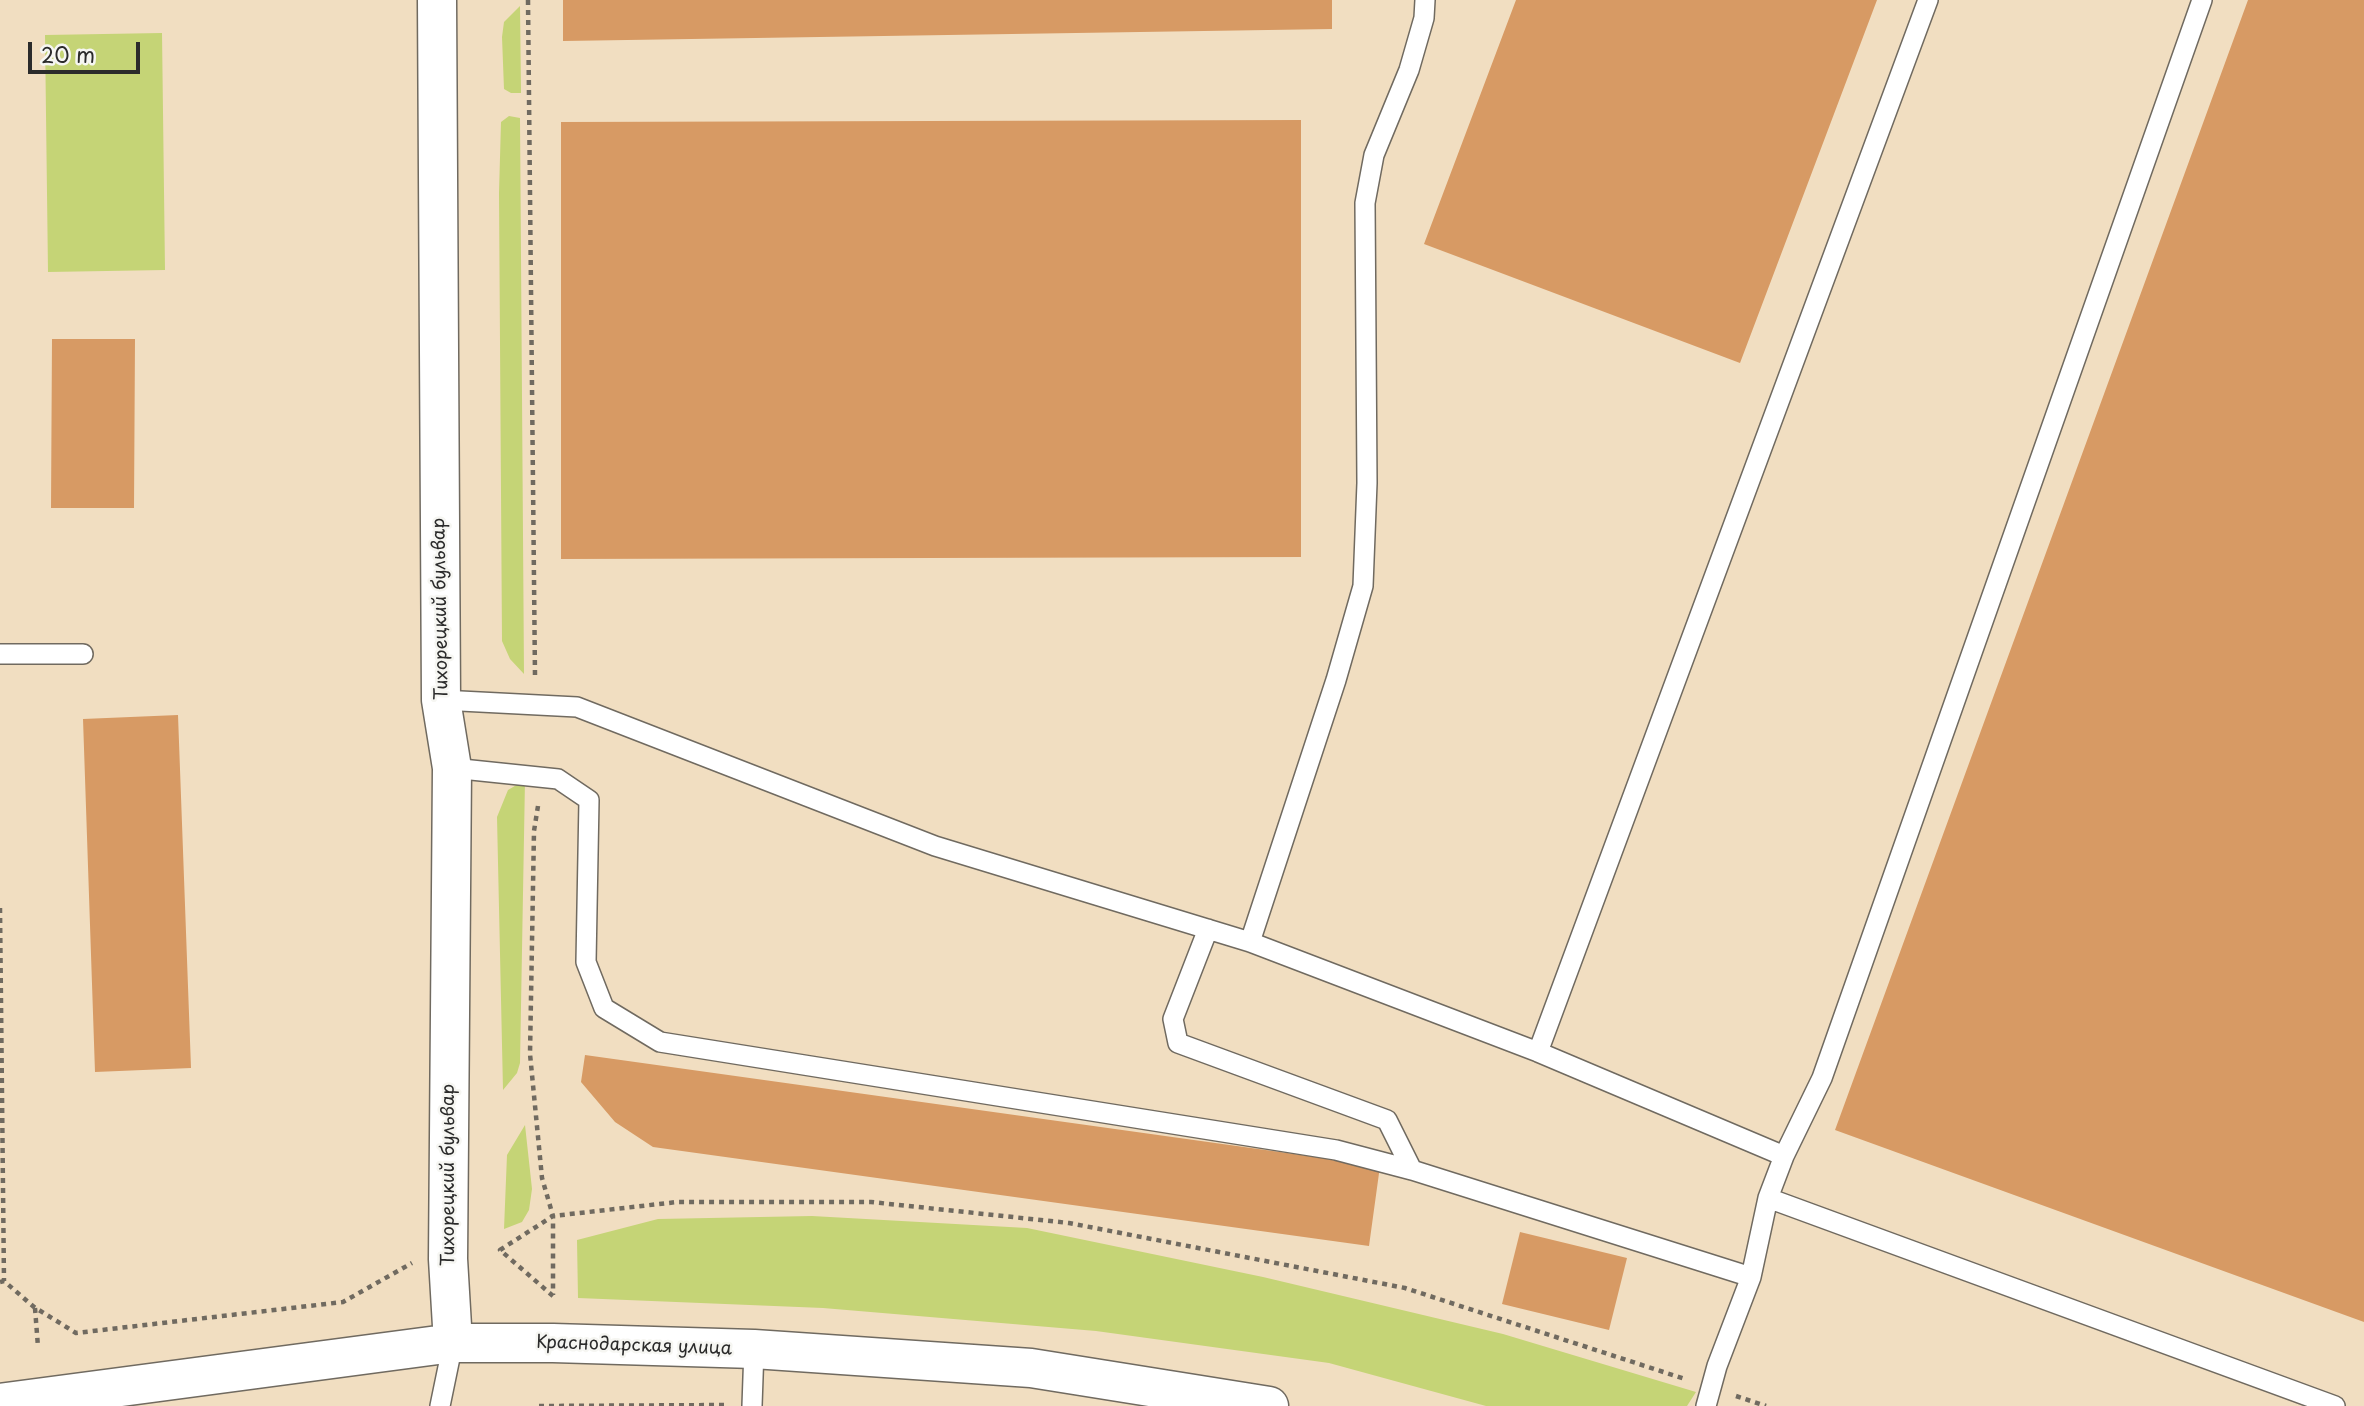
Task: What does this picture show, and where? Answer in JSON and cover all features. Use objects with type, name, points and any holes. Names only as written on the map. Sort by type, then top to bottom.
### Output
[{"type":"street","name":"Тихорецкий бульвар","points":[[436,0],[441,699],[452,768],[448,1259],[453,1343]]},
{"type":"street","name":"Краснодарская улица","points":[[0,1403],[453,1343],[754,1349],[1031,1368],[1269,1406]]},
{"type":"lane","points":[[1250,942],[1336,680],[1363,586],[1367,483],[1365,203],[1374,155],[1409,70],[1424,18],[1424,0]]},
{"type":"lane","points":[[1538,1052],[1928,0]]},
{"type":"lane","points":[[1708,1397],[1751,1277],[1768,1198],[1784,1156],[1822,1078],[2202,0]]},
{"type":"lane","points":[[0,654],[83,654]]},
{"type":"lane","points":[[441,699],[577,707],[935,846],[1250,942],[1538,1052],[1784,1156]]},
{"type":"lane","points":[[452,768],[558,779],[589,800],[586,961],[604,1007],[660,1042],[1336,1150],[1412,1170],[1751,1277]]},
{"type":"lane","points":[[1208,929],[1173,1019],[1178,1043],[1387,1120],[1412,1170]]},
{"type":"lane","points":[[1768,1198],[2335,1406]]},
{"type":"lane","points":[[440,1406],[453,1343]]},
{"type":"lane","points":[[752,1406],[754,1349]]},
{"type":"path","points":[[528,0],[535,670],[532,705]]},
{"type":"path","points":[[544,778],[534,831],[530,1054],[542,1178],[553,1216],[553,1296],[500,1250],[553,1216],[677,1202],[871,1202],[1069,1223],[1405,1288],[1708,1397],[1766,1406]]},
{"type":"path","points":[[0,908],[2,1282],[34,1307],[76,1333],[343,1302],[414,1262]]},
{"type":"path","points":[[34,1307],[38,1347]]},
{"type":"path","points":[[539,1406],[752,1406]]},
{"type":"green space","points":[[520,6],[521,93],[511,93],[504,89],[502,37],[504,22]]},
{"type":"green space","points":[[162,33],[165,270],[48,272],[45,35]]},
{"type":"green space","points":[[509,116],[520,118],[524,674],[510,659],[502,641],[499,193],[501,122]]},
{"type":"green space","points":[[525,780],[520,1063],[517,1073],[503,1090],[497,817],[508,790]]},
{"type":"green space","points":[[525,1125],[532,1189],[529,1210],[522,1222],[504,1229],[507,1155]]},
{"type":"green space","points":[[812,1216],[1027,1228],[1263,1277],[1503,1334],[1696,1392],[1687,1406],[1486,1406],[1329,1363],[1096,1331],[823,1308],[578,1298],[577,1240],[658,1219]]},
{"type":"building","points":[[563,0],[1332,0],[1332,29],[563,41]]},
{"type":"building","points":[[1516,0],[1877,0],[1740,363],[1424,244]]},
{"type":"building","points":[[2248,0],[2364,0],[2364,1322],[1835,1130]]},
{"type":"building","points":[[1301,120],[1301,557],[561,559],[561,122]]},
{"type":"building","points":[[52,339],[135,339],[134,508],[51,508]]},
{"type":"building","points":[[178,715],[191,1068],[95,1072],[83,719]]},
{"type":"building","points":[[585,1055],[1380,1166],[1369,1246],[653,1147],[615,1122],[581,1082]]},
{"type":"building","points":[[1520,1232],[1627,1258],[1609,1330],[1502,1304]]}]
